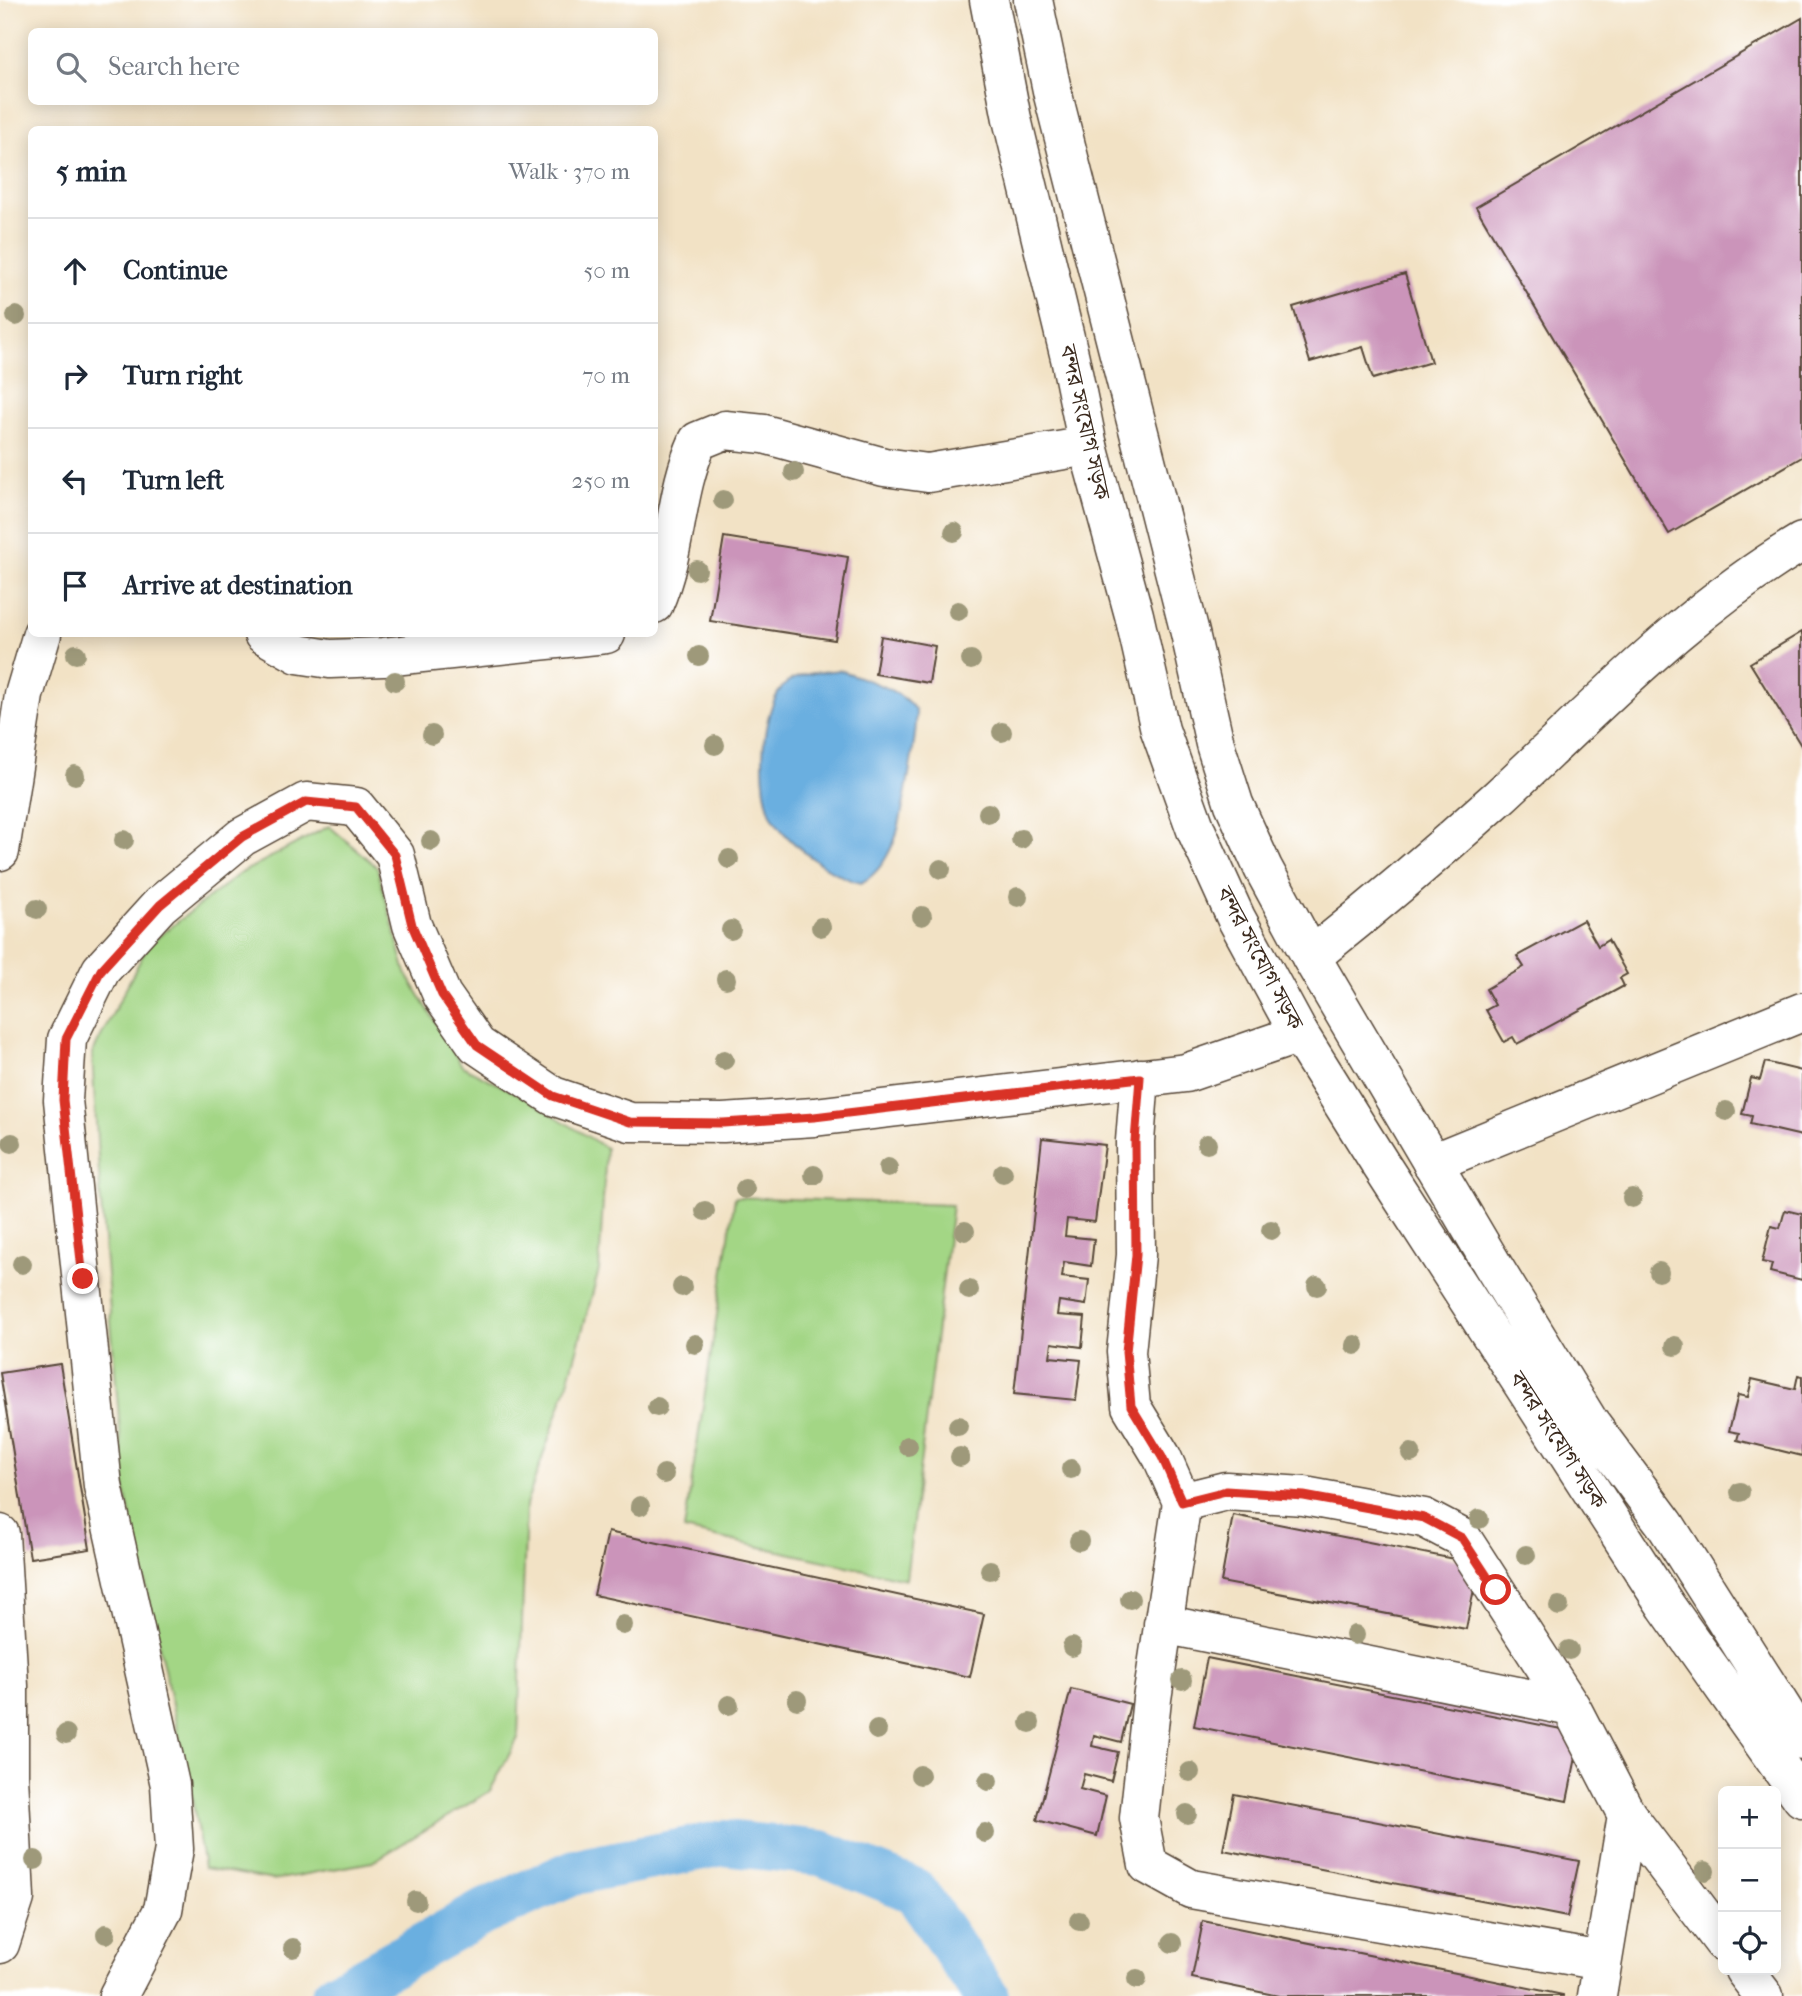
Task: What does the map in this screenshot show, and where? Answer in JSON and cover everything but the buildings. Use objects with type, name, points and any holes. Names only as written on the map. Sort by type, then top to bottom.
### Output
[{"type":"main road","name":"বন্দর সংযোগ সড়ক","points":[[989,0],[1012,119],[1070,358],[1088,446],[1164,743],[1196,830],[1236,918],[1299,1034],[1455,1283],[1666,1606],[1802,1798]]},
{"type":"main road","name":"বন্দর সংযোগ সড়ক","points":[[1033,0],[1053,95],[1190,633],[1215,744],[1234,804],[1263,868],[1311,957],[1589,1422],[1665,1524],[1802,1740]]},
{"type":"main road","points":[[658,595],[669,570],[685,470],[698,441],[725,430],[764,434],[884,467],[928,472],[1088,446]]},
{"type":"main road","points":[[1311,957],[1396,888],[1487,808],[1671,634],[1754,570],[1802,542]]},
{"type":"main road","points":[[0,851],[24,695],[41,637]]},
{"type":"main road","points":[[268,637],[298,654],[330,659],[383,657],[577,637]]},
{"type":"main road","points":[[118,1996],[163,1910],[174,1849],[170,1785],[103,1486],[63,1100],[66,1039],[101,970],[160,905],[242,837],[306,802],[356,807],[395,855],[412,925],[437,983],[477,1045],[553,1096],[630,1122],[723,1123],[814,1117],[1186,1073],[1299,1034]]},
{"type":"main road","points":[[1432,1163],[1802,1012]]},
{"type":"main road","points":[[1140,1078],[1135,1141],[1136,1255],[1126,1352],[1131,1406],[1162,1457],[1182,1502],[1139,1818],[1147,1865],[1191,1889],[1600,1979],[1627,1815]]},
{"type":"main road","points":[[1182,1502],[1226,1491],[1278,1494],[1424,1518],[1462,1538],[1571,1707],[1627,1815],[1718,1935]]},
{"type":"main road","points":[[0,1534],[9,1686],[9,1776],[15,1898],[0,1944]]},
{"type":"main road","points":[[1164,1624],[1571,1707]]},
{"type":"main road","points":[[1748,1975],[1764,1996]]},
{"type":"green space","points":[[329,826],[377,867],[406,973],[462,1066],[526,1098],[606,1148],[599,1270],[567,1386],[526,1505],[518,1738],[490,1791],[372,1862],[274,1880],[204,1868],[190,1787],[125,1491],[100,1191],[92,1054],[148,945],[239,874]]},
{"type":"green space","points":[[735,1197],[952,1205],[906,1579],[684,1530]]},
{"type":"water","points":[[840,670],[901,696],[915,710],[916,718],[909,774],[894,842],[881,866],[861,883],[825,867],[780,828],[768,805],[763,768],[766,727],[778,693],[788,682],[800,676]]},
{"type":"waterway","points":[[334,1996],[482,1913],[575,1872],[724,1843],[821,1853],[915,1891],[986,1996]]},
{"type":"route","points":[[83,1279],[63,1100],[66,1039],[101,970],[160,905],[242,837],[306,802],[356,807],[395,855],[412,925],[442,995],[477,1045],[553,1096],[630,1122],[723,1123],[814,1117],[935,1104],[1140,1078],[1135,1141],[1136,1255],[1126,1352],[1131,1406],[1162,1457],[1182,1502],[1226,1491],[1304,1496],[1424,1518],[1462,1538],[1496,1590]]}]
